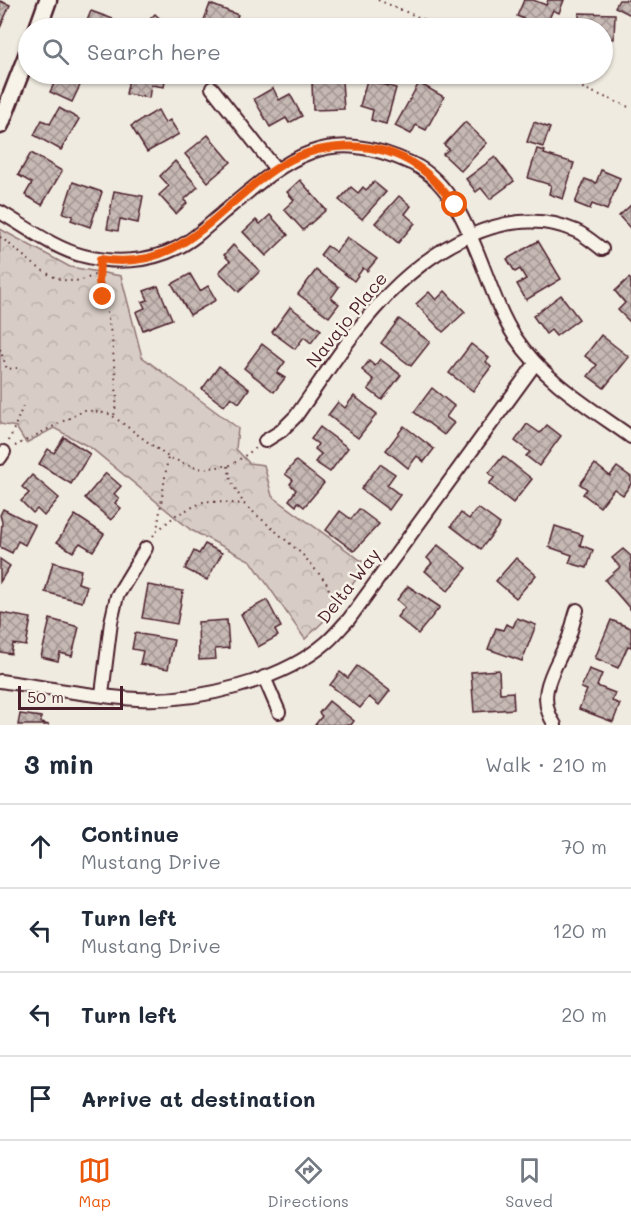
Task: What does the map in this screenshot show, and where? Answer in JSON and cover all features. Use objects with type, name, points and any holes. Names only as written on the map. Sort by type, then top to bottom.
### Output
[{"type":"street","points":[[42,18],[48,0]]},
{"type":"street","points":[[0,125],[18,79]]},
{"type":"street","points":[[212,88],[275,168]]},
{"type":"street","points":[[0,212],[50,241],[99,265],[142,259],[177,248],[275,168],[303,155],[326,148],[355,146],[384,152],[417,166],[440,186],[455,205],[470,235],[501,313],[514,336],[535,364],[562,389],[631,437]]},
{"type":"street","name":"Navajo Place","points":[[265,441],[281,431],[296,416],[381,302],[428,261],[470,235],[524,221],[546,222],[577,231],[602,249]]},
{"type":"street","name":"Delta Way","points":[[0,681],[135,699],[167,699],[224,689],[264,677],[297,663],[317,649],[349,619],[535,364]]},
{"type":"street","points":[[102,694],[111,622],[117,596],[146,548]]},
{"type":"street","points":[[555,725],[547,713],[546,695],[552,668],[569,637],[577,610]]},
{"type":"street","points":[[264,677],[279,712]]},
{"type":"path","points":[[378,0],[420,18]]},
{"type":"path","points":[[573,84],[631,108]]},
{"type":"path","points":[[0,237],[55,279],[76,281],[89,278],[99,265]]},
{"type":"path","points":[[99,265],[114,360],[117,398],[114,416]]},
{"type":"path","points":[[0,349],[7,369],[17,368]]},
{"type":"path","points":[[2,455],[23,406]]},
{"type":"path","points":[[2,455],[85,410],[114,416],[168,457],[202,470],[228,466],[265,441]]},
{"type":"path","points":[[157,531],[168,457]]},
{"type":"path","points":[[228,466],[231,481],[244,504],[316,570],[330,592],[332,616]]},
{"type":"path","points":[[146,548],[157,531],[176,515],[205,501],[244,504]]},
{"type":"green space","points":[[0,229],[70,267],[121,276],[142,357],[238,428],[236,449],[249,463],[264,465],[272,496],[367,565],[327,618],[305,639],[251,561],[191,530],[91,448],[54,428],[26,443],[16,427],[0,424]]},
{"type":"building","points":[[524,0],[533,0],[546,5],[548,0],[564,0],[559,13],[553,10],[549,18],[517,16]]},
{"type":"building","points":[[619,0],[631,0],[631,15],[615,7]]},
{"type":"building","points":[[0,1],[10,5],[0,28]]},
{"type":"building","points":[[210,4],[238,15],[237,18],[205,18]]},
{"type":"building","points":[[91,11],[110,18],[88,18]]},
{"type":"building","points":[[579,13],[615,14],[614,39],[613,18],[579,18]]},
{"type":"building","points":[[54,84],[81,84],[72,102],[50,92]]},
{"type":"building","points":[[128,84],[164,84],[164,87],[151,85],[149,98],[126,94]]},
{"type":"building","points":[[312,84],[342,84],[344,109],[313,110]]},
{"type":"building","points":[[366,84],[382,84],[396,88],[386,124],[371,120],[373,110],[360,106]]},
{"type":"building","points":[[418,84],[444,97],[426,130],[416,125],[411,134],[395,126]]},
{"type":"building","points":[[273,88],[279,100],[290,94],[302,116],[289,123],[286,118],[270,127],[254,99]]},
{"type":"building","points":[[59,108],[79,119],[61,150],[34,135],[42,120],[50,124]]},
{"type":"building","points":[[158,110],[165,123],[170,120],[179,134],[147,152],[131,126]]},
{"type":"building","points":[[465,122],[487,143],[461,171],[443,154],[449,149],[444,145]]},
{"type":"building","points":[[534,122],[550,128],[543,147],[527,142]]},
{"type":"building","points":[[208,135],[231,162],[208,182],[185,154]]},
{"type":"building","points":[[537,149],[545,151],[544,154],[574,163],[563,199],[549,194],[551,185],[528,178]]},
{"type":"building","points":[[31,153],[62,171],[42,205],[25,195],[32,183],[18,175]]},
{"type":"building","points":[[495,157],[514,181],[490,199],[481,188],[476,192],[466,179]]},
{"type":"building","points":[[175,161],[198,187],[184,200],[187,203],[176,214],[159,195],[169,186],[160,176]]},
{"type":"building","points":[[601,170],[620,178],[607,210],[592,204],[590,209],[575,203],[585,179],[596,183]]},
{"type":"building","points":[[300,180],[326,210],[303,230],[284,209],[294,200],[287,192]]},
{"type":"building","points":[[73,182],[102,192],[90,227],[71,220],[73,216],[63,213]]},
{"type":"building","points":[[374,182],[386,192],[362,219],[339,200],[351,187],[358,193],[363,187],[366,190]]},
{"type":"building","points":[[114,191],[143,196],[138,223],[120,219],[118,231],[107,229]]},
{"type":"building","points":[[399,196],[411,206],[405,214],[415,223],[398,243],[375,223]]},
{"type":"building","points":[[631,205],[631,227],[630,228],[619,216]]},
{"type":"building","points":[[270,215],[288,235],[266,256],[243,232],[256,220],[260,224]]},
{"type":"building","points":[[347,237],[377,259],[367,271],[363,268],[354,281],[320,255],[327,246],[336,252]]},
{"type":"building","points":[[538,241],[561,279],[526,300],[517,284],[526,279],[520,269],[515,272],[507,259]]},
{"type":"building","points":[[233,245],[260,271],[239,292],[219,272],[230,261],[224,255]]},
{"type":"building","points":[[316,270],[339,287],[331,298],[339,304],[329,317],[298,294]]},
{"type":"building","points":[[190,274],[200,291],[208,286],[216,300],[190,315],[172,284]]},
{"type":"building","points":[[629,278],[631,280],[631,323],[618,310],[625,303],[615,291]]},
{"type":"building","points":[[158,286],[172,319],[143,330],[136,312],[145,308],[142,302],[148,300],[144,291]]},
{"type":"building","points":[[445,291],[465,312],[443,332],[416,304],[429,292],[436,300]]},
{"type":"building","points":[[561,295],[579,319],[556,336],[551,330],[546,334],[533,316]]},
{"type":"building","points":[[290,307],[321,330],[311,343],[304,337],[295,349],[272,332]]},
{"type":"building","points":[[399,319],[430,342],[411,366],[381,343]]},
{"type":"building","points":[[601,335],[629,357],[604,388],[588,376],[597,365],[585,356]]},
{"type":"building","points":[[262,344],[285,362],[277,373],[285,378],[274,392],[244,368]]},
{"type":"building","points":[[471,344],[489,358],[486,362],[491,367],[473,391],[449,373]]},
{"type":"building","points":[[380,359],[401,375],[382,400],[368,389],[374,380],[362,370],[369,361],[375,366]]},
{"type":"building","points":[[219,366],[249,389],[239,403],[231,397],[224,406],[202,389]]},
{"type":"building","points":[[432,388],[454,406],[446,417],[454,423],[444,435],[414,412]]},
{"type":"building","points":[[354,396],[377,414],[358,438],[328,415],[338,402],[345,408]]},
{"type":"building","points":[[527,424],[540,433],[547,425],[561,436],[539,466],[526,456],[530,452],[515,441]]},
{"type":"building","points":[[404,426],[434,449],[424,462],[417,456],[408,468],[386,450]]},
{"type":"building","points":[[320,427],[348,448],[330,472],[315,462],[321,454],[315,449],[318,444],[311,439]]},
{"type":"building","points":[[64,437],[90,454],[71,484],[39,464],[48,449],[54,453]]},
{"type":"building","points":[[503,456],[532,479],[513,503],[489,484],[494,478],[489,473]]},
{"type":"building","points":[[296,461],[324,483],[304,507],[298,502],[296,506],[289,500],[296,490],[290,484],[293,480],[285,474]]},
{"type":"building","points":[[380,464],[395,474],[387,485],[400,495],[389,510],[361,489]]},
{"type":"building","points":[[595,464],[610,476],[617,467],[631,477],[631,484],[623,495],[614,489],[600,507],[583,494],[587,489],[580,484]]},
{"type":"building","points":[[106,473],[121,486],[114,494],[119,498],[115,503],[121,508],[111,520],[85,498]]},
{"type":"building","points":[[32,475],[59,498],[44,516],[37,509],[33,513],[21,501],[29,493],[22,487]]},
{"type":"building","points":[[478,508],[500,524],[481,549],[451,526],[461,513],[469,519]]},
{"type":"building","points":[[3,509],[35,525],[25,545],[18,541],[12,553],[0,547],[2,522],[0,515]]},
{"type":"building","points":[[359,509],[379,524],[354,551],[326,530],[340,511],[351,519]]},
{"type":"building","points":[[75,515],[104,534],[93,551],[80,543],[73,552],[57,542]]},
{"type":"building","points":[[555,526],[583,535],[580,545],[593,550],[587,568],[569,563],[572,555],[549,547]]},
{"type":"building","points":[[205,544],[222,553],[207,580],[185,569],[194,551],[199,554]]},
{"type":"building","points":[[438,545],[467,568],[448,591],[425,571],[432,563],[427,558]]},
{"type":"building","points":[[623,549],[631,556],[631,610],[605,580],[620,567],[612,558]]},
{"type":"building","points":[[516,558],[536,575],[516,598],[496,581]]},
{"type":"building","points":[[0,559],[10,566],[0,582]]},
{"type":"building","points":[[53,562],[81,570],[78,583],[87,586],[82,602],[45,592]]},
{"type":"building","points":[[148,585],[183,591],[177,624],[142,618]]},
{"type":"building","points":[[408,586],[440,607],[418,634],[397,617],[405,607],[397,600]]},
{"type":"building","points":[[267,600],[281,627],[275,630],[278,636],[258,647],[241,614]]},
{"type":"building","points":[[1,613],[31,618],[26,646],[13,644],[11,654],[0,652]]},
{"type":"building","points":[[517,618],[536,625],[522,661],[488,649],[496,628],[503,630],[506,624],[513,627]]},
{"type":"building","points":[[50,619],[79,627],[72,656],[60,653],[58,661],[41,657]]},
{"type":"building","points":[[227,620],[229,648],[215,649],[216,659],[199,660],[198,622]]},
{"type":"building","points":[[611,620],[631,628],[631,647],[628,646],[618,668],[595,658]]},
{"type":"building","points":[[135,633],[174,640],[168,669],[140,664],[143,651],[132,649]]},
{"type":"building","points":[[357,666],[390,691],[379,705],[369,697],[360,708],[330,685],[340,672],[348,678]]},
{"type":"building","points":[[589,669],[602,674],[597,686],[615,693],[612,701],[620,704],[613,722],[579,709],[587,690],[581,688]]},
{"type":"building","points":[[499,670],[500,693],[513,692],[514,709],[474,712],[471,672]]},
{"type":"building","points":[[329,701],[354,721],[351,725],[315,725],[322,716],[319,713]]},
{"type":"building","points":[[20,714],[41,717],[41,723],[49,725],[18,725]]},
{"type":"route","points":[[103,297],[99,282],[100,259],[115,261],[142,259],[177,248],[207,226],[275,168],[303,155],[326,148],[355,146],[384,152],[417,166],[440,186],[455,205]]}]
